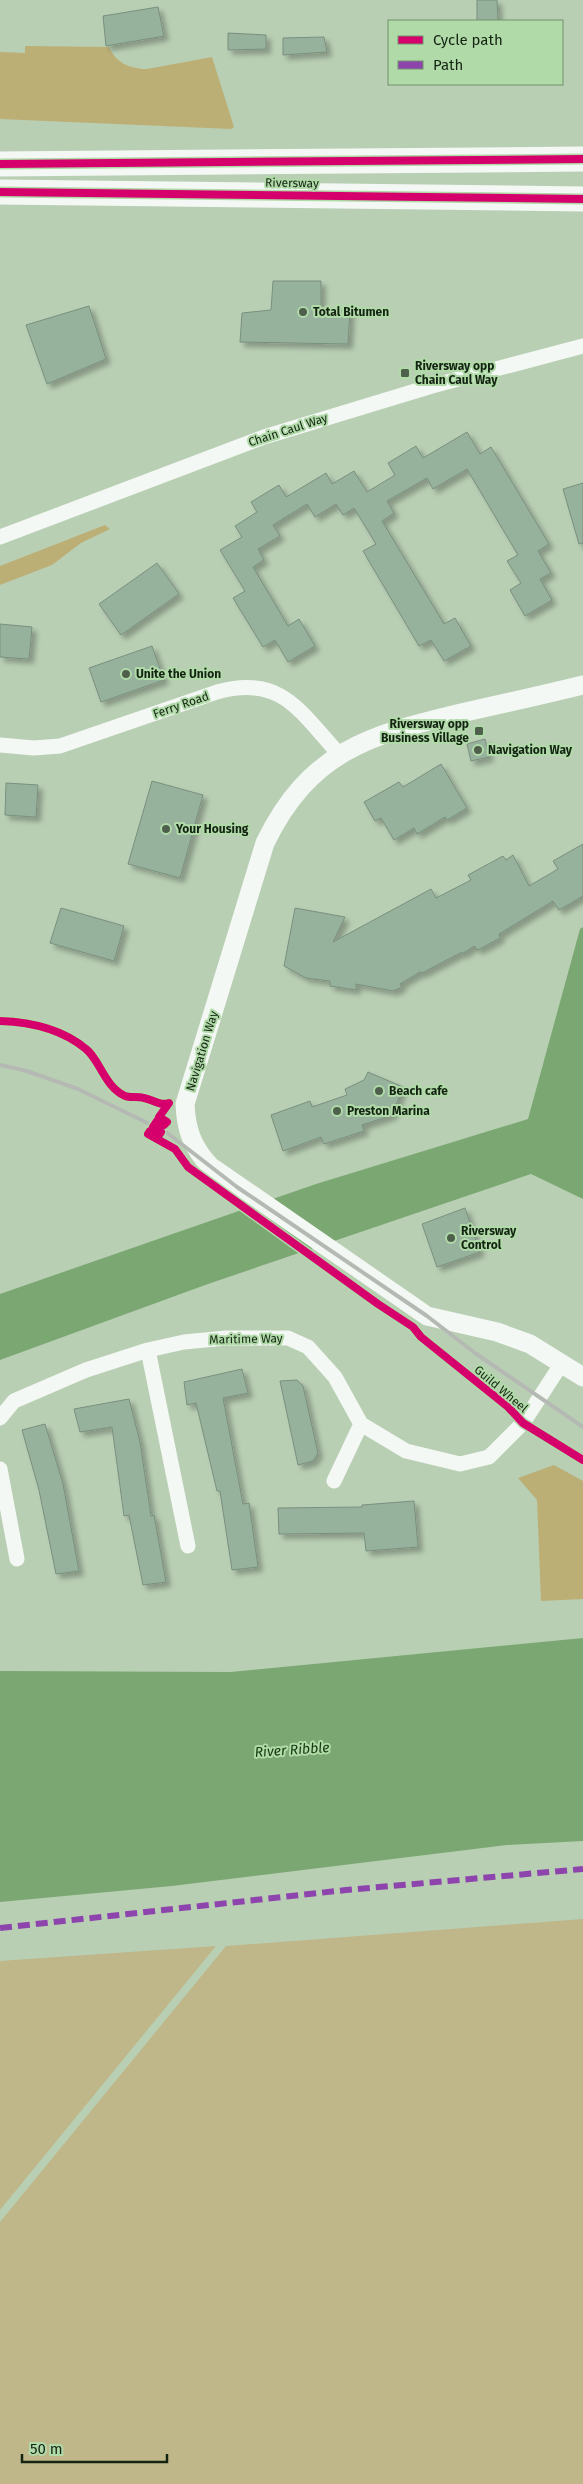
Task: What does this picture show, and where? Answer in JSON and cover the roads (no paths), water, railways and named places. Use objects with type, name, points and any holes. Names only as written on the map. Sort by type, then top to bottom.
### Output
[{"type":"highway","name":"Riversway","points":[[0,164],[583,159]]},
{"type":"highway","name":"Riversway","points":[[0,192],[583,199]]},
{"type":"street","name":"Chain Caul Way","points":[[0,537],[264,437],[442,383],[583,346]]},
{"type":"street","name":"Navigation Way","points":[[583,685],[404,726],[362,742],[339,754],[293,798],[278,818],[265,843],[185,1104],[186,1123],[199,1154],[237,1187],[374,1281],[427,1316],[497,1332],[530,1344],[583,1377]]},
{"type":"street","name":"Ferry Road","points":[[0,745],[34,748],[60,746],[217,692],[248,687],[262,689],[289,700],[339,754]]},
{"type":"street","name":"Maritime Way","points":[[0,1418],[14,1401],[86,1370],[148,1350],[184,1342],[226,1338],[288,1338],[308,1347],[335,1376],[361,1424]]},
{"type":"street","points":[[148,1350],[188,1546]]},
{"type":"street","points":[[334,1481],[361,1424],[406,1451],[460,1464],[489,1456],[524,1423],[562,1363]]},
{"type":"street","points":[[0,1470],[17,1559]]},
{"type":"water","points":[[583,927],[583,1199],[531,1174],[208,1284],[0,1360],[0,1294],[316,1184],[528,1119],[580,929]]},
{"type":"water","name":"River Ribble","points":[[583,1638],[583,1841],[507,1845],[172,1886],[0,1902],[0,1671],[231,1672]]},
{"type":"railway","points":[[0,1065],[27,1071],[78,1089],[166,1132],[237,1187],[427,1316],[475,1353],[583,1427]]},
{"type":"place","name":"Total Bitumen","points":[[303,312]]},
{"type":"place","name":"Riversway opp Chain Caul Way","points":[[405,373]]},
{"type":"place","name":"Unite the Union","points":[[126,674]]},
{"type":"place","name":"Riversway opp Business Village","points":[[479,731]]},
{"type":"place","name":"Navigation Way","points":[[478,750]]},
{"type":"place","name":"Your Housing","points":[[166,829]]},
{"type":"place","name":"Beach cafe","points":[[379,1091]]},
{"type":"place","name":"Preston Marina","points":[[337,1111]]},
{"type":"place","name":"Riversway Control","points":[[451,1238]]}]
